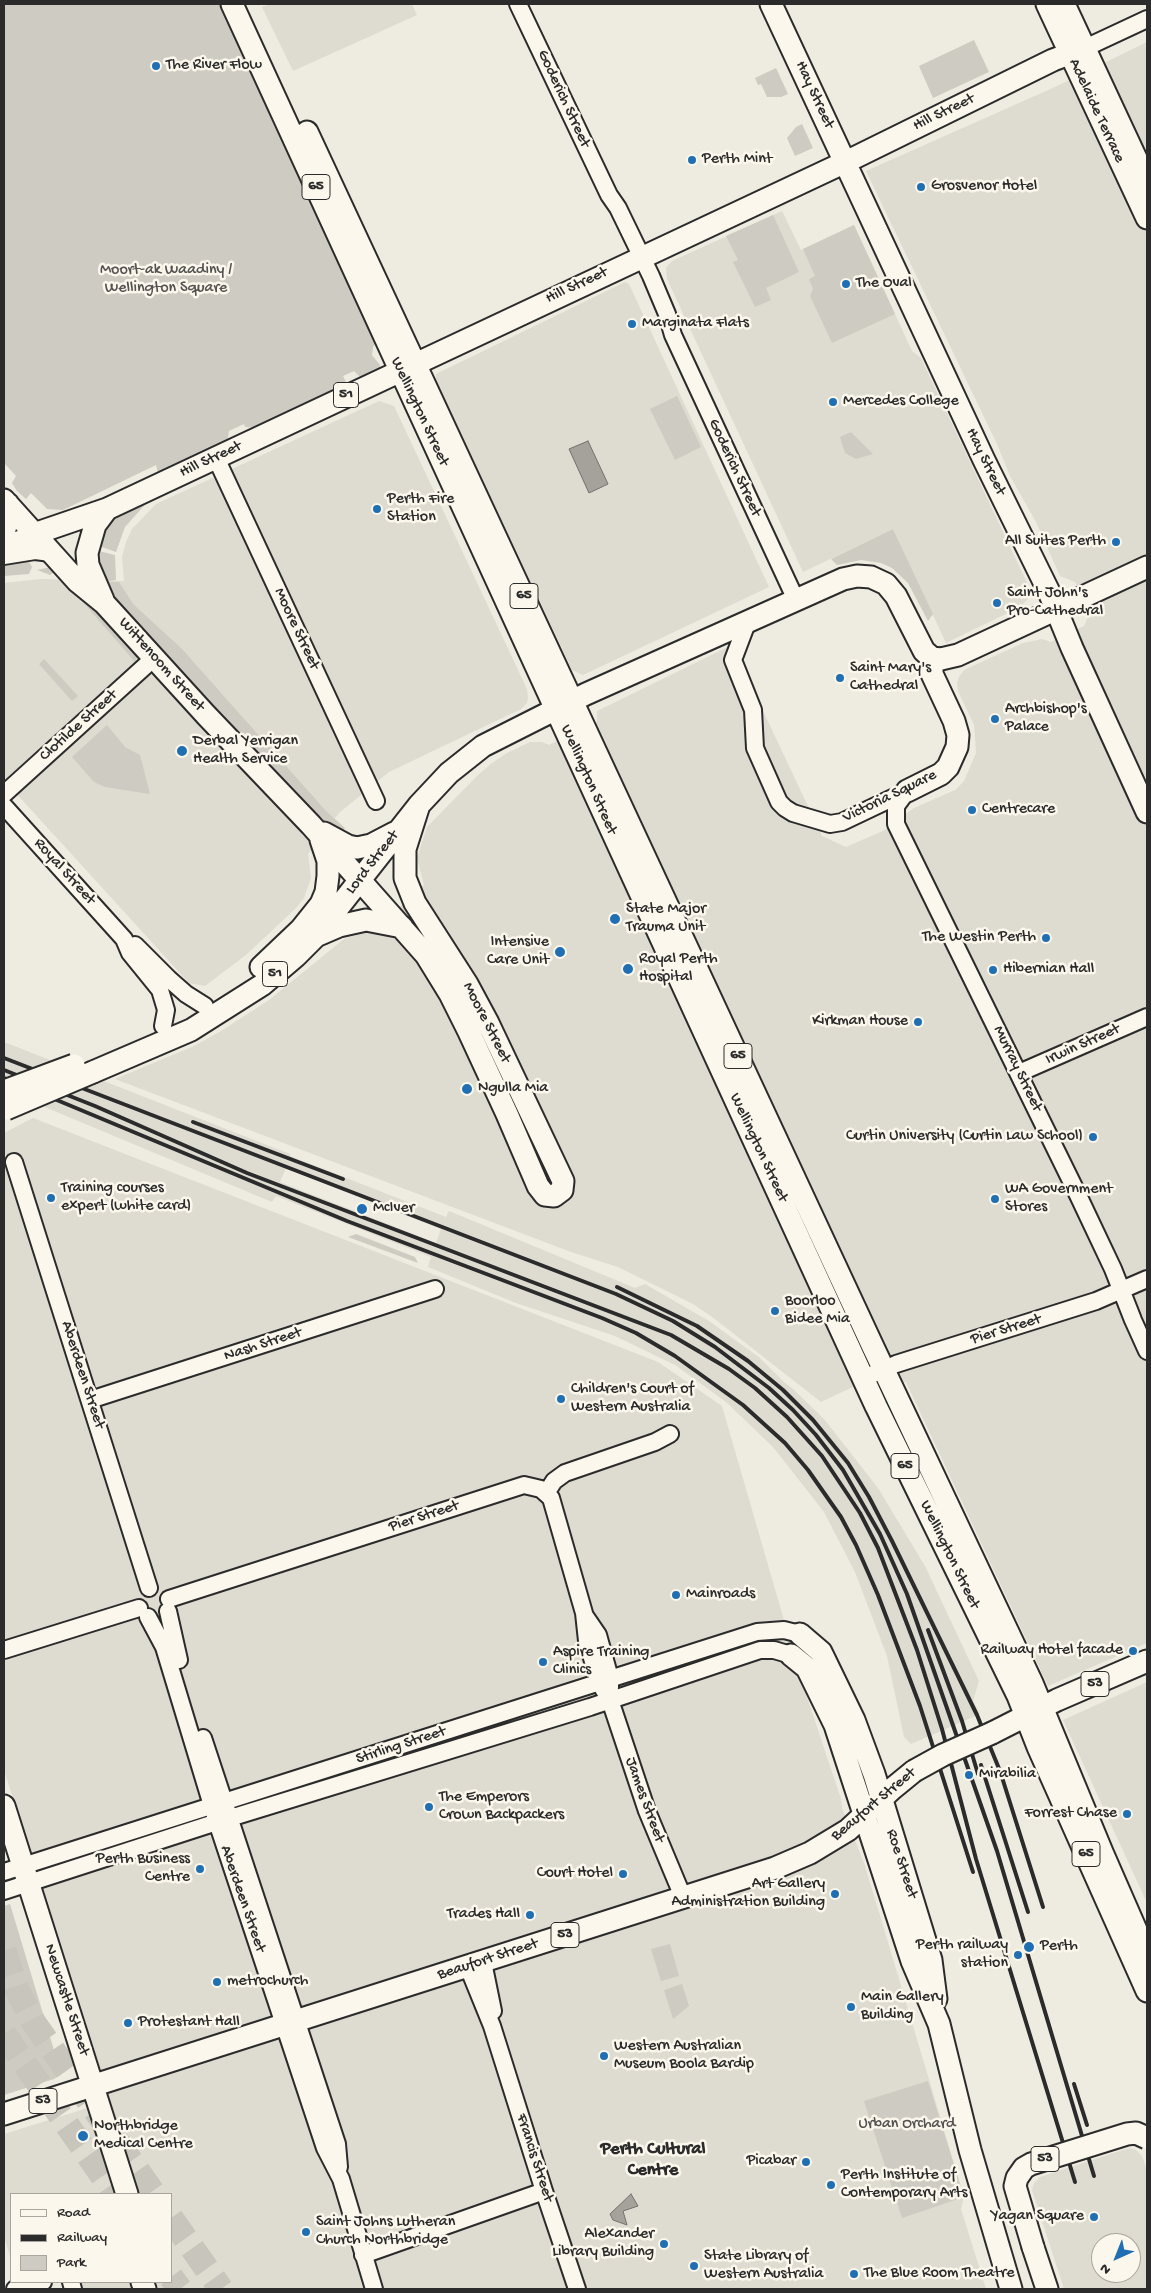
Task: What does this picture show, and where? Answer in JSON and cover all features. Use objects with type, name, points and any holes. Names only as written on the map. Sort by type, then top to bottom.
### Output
[{"type":"main road","name":"Wellington Street","points":[[232,4],[408,366]]},
{"type":"main road","name":"Wellington Street","points":[[247,4],[408,366],[564,705],[864,1378],[1034,1712],[1147,1991]]},
{"type":"main road","name":"Hay Street","points":[[771,4],[984,460],[1057,609],[1072,648],[1147,812]]},
{"type":"main road","name":"Adelaide Terrace","points":[[1047,4],[1077,51],[1147,182]]},
{"type":"main road","name":"Adelaide Terrace","points":[[1064,4],[1077,51],[1147,218]]},
{"type":"main road","name":"Hill Street","points":[[34,534],[107,509],[845,162],[998,86],[1077,51]]},
{"type":"main road","points":[[4,484],[36,518],[48,524],[62,525]]},
{"type":"main road","points":[[4,532],[8,518],[6,502]]},
{"type":"main road","name":"Wittenoom Street","points":[[6,502],[77,581],[104,603],[311,825],[359,881]]},
{"type":"main road","name":"Wittenoom Street","points":[[104,603],[90,570],[87,553],[95,525],[107,509]]},
{"type":"main road","points":[[932,658],[945,659],[958,654],[1147,567]]},
{"type":"main road","name":"Victoria Square","points":[[747,623],[843,579],[864,576],[886,584],[896,596],[919,644],[932,658],[932,674],[954,720],[958,734],[957,747],[948,767],[941,774],[907,791]]},
{"type":"main road","name":"Lord Street","points":[[84,1068],[191,1030],[225,1010],[279,971],[314,937],[419,805],[450,773],[483,746],[657,660],[747,623]]},
{"type":"main road","name":"Wellington Street","points":[[564,705],[883,1369],[1034,1712],[1147,1955]]},
{"type":"main road","name":"Moore Street","points":[[359,881],[426,954],[450,994],[507,1114],[538,1186],[545,1195],[558,1194],[562,1190],[563,1181],[488,1023],[467,984],[415,903],[405,878],[405,849],[419,805]]},
{"type":"main road","points":[[311,825],[340,843],[357,848],[371,845],[398,830]]},
{"type":"main road","name":"Lord Street","points":[[4,1104],[84,1068],[205,1006],[249,977],[277,954],[301,929],[321,904],[327,886],[328,860],[324,844],[311,825]]},
{"type":"main road","points":[[314,937],[352,922],[381,922],[402,927]]},
{"type":"main road","name":"Roe Street","points":[[800,1634],[813,1644],[829,1665],[854,1720],[881,1799],[931,1960],[939,2024],[970,2150],[1011,2289]]},
{"type":"main road","name":"Roe Street","points":[[791,1655],[807,1668],[835,1725],[866,1815],[912,1961],[939,2024]]},
{"type":"main road","name":"53","points":[[1034,1712],[1147,1662]]},
{"type":"main road","name":"Beaufort Street","points":[[4,2114],[775,1868],[810,1853],[848,1830],[914,1771],[943,1755],[1034,1712]]},
{"type":"main road","name":"Newcastle Street","points":[[4,1806],[15,1878]]},
{"type":"main road","name":"Newcastle Street","points":[[4,1842],[127,2193]]},
{"type":"main road","name":"Newcastle Street","points":[[88,2086],[116,2193]]},
{"type":"main road","name":"53","points":[[1047,2289],[1015,2190],[1016,2180],[1020,2173],[1030,2164],[1123,2135],[1136,2133],[1147,2138]]},
{"type":"street","name":"Goderich Street","points":[[518,4],[609,195],[608,210],[636,259],[658,318],[672,335],[796,600]]},
{"type":"street","name":"Hill Street","points":[[1077,51],[1147,19]]},
{"type":"street","name":"Moore Street","points":[[216,458],[376,801]]},
{"type":"street","name":"Hill Street","points":[[4,544],[34,534]]},
{"type":"street","points":[[4,556],[35,552],[51,553]]},
{"type":"street","name":"Victoria Square","points":[[747,623],[733,660],[753,710],[755,748],[779,802],[793,813],[830,824],[842,822],[907,791]]},
{"type":"street","name":"Clotilde Street","points":[[4,794],[154,658]]},
{"type":"street","name":"Murray Street","points":[[907,791],[896,806],[894,814],[896,824],[1078,1195],[1147,1351]]},
{"type":"street","name":"Royal Street","points":[[4,806],[124,939],[130,952],[160,990],[166,1010],[163,1026]]},
{"type":"street","name":"Royal Street","points":[[124,939],[138,946],[169,979],[186,994],[205,1006]]},
{"type":"street","name":"Irwin Street","points":[[1019,1073],[1147,1016]]},
{"type":"street","name":"Aberdeen Street","points":[[14,1162],[149,1588]]},
{"type":"street","name":"Pier Street","points":[[864,1378],[883,1369],[1121,1291],[1147,1279]]},
{"type":"street","name":"Nash Street","points":[[90,1400],[435,1289]]},
{"type":"street","points":[[547,1492],[554,1481],[566,1473],[656,1442],[670,1434]]},
{"type":"street","name":"Pier Street","points":[[168,1605],[524,1485],[533,1486],[547,1492]]},
{"type":"street","name":"James Street","points":[[547,1492],[584,1613],[587,1641],[605,1680],[647,1811],[682,1897]]},
{"type":"street","points":[[4,1650],[144,1613],[161,1617],[168,1605],[164,1590],[149,1588],[139,1598],[144,1613]]},
{"type":"street","name":"Aberdeen Street","points":[[168,1605],[174,1644],[218,1804]]},
{"type":"street","name":"Aberdeen Street","points":[[144,1613],[164,1647],[290,2023],[337,2144],[340,2179],[374,2289]]},
{"type":"street","name":"Stirling Street","points":[[15,1878],[218,1804],[757,1632],[784,1630],[800,1634]]},
{"type":"street","name":"Stirling Street","points":[[15,1878],[223,1820],[610,1700],[760,1650],[774,1650],[791,1655]]},
{"type":"street","points":[[655,1664],[666,1666],[691,1661],[701,1670]]},
{"type":"street","name":"Francis Street","points":[[475,1964],[492,2026],[577,2289]]},
{"type":"street","points":[[363,2255],[544,2191]]},
{"type":"street","points":[[15,2289],[39,2283]]},
{"type":"shaded area","points":[[270,4],[412,4],[417,15],[293,71],[262,7]]},
{"type":"shaded area","points":[[1147,42],[1147,1643],[1048,1686],[906,1382],[859,1384],[821,1402],[693,1304],[618,1267],[571,1252],[115,1079],[194,1046],[221,1031],[269,1000],[344,939],[374,930],[424,885],[417,858],[427,827],[492,763],[530,742],[542,742],[549,745],[597,722],[597,711],[732,645],[822,836],[846,847],[883,831],[914,808],[955,790],[964,781],[976,753],[974,725],[958,691],[957,683],[964,670],[1023,643],[1042,639],[1051,642],[1084,626],[1090,612],[1075,582],[1060,576],[1036,522],[1010,476],[997,444],[866,171],[1055,87]]},
{"type":"shaded area","name":"Mercedes College","points":[[782,211],[801,250],[854,225],[912,351],[921,358],[1029,587],[1028,599],[1020,607],[946,643],[893,529],[803,572],[667,279],[666,268],[672,261]]},
{"type":"shaded area","points":[[625,282],[629,284],[769,587],[583,675],[572,670],[436,380],[436,374]]},
{"type":"shaded area","points":[[379,401],[394,406],[527,689],[527,703],[521,709],[389,772],[339,813],[308,854],[311,878],[304,898],[296,908],[246,955],[205,986],[189,983],[4,780],[4,583],[41,579],[124,581],[122,557],[126,542],[132,529],[156,504]]},
{"type":"shaded area","points":[[588,441],[608,484],[589,493],[569,449]]},
{"type":"shaded area","points":[[4,1042],[446,1217],[449,1211],[635,1288],[645,1284],[709,1321],[760,1358],[824,1419],[878,1488],[925,1566],[979,1681],[973,1701],[980,1714],[911,1744],[904,1737],[887,1656],[855,1572],[824,1512],[773,1447],[726,1402],[675,1365],[615,1336],[516,1303],[428,1267],[431,1257],[276,1196],[272,1202],[4,1090]],"holes":[[[286,1168],[441,1229],[436,1243],[280,1182]]]},
{"type":"shaded area","points":[[33,1118],[658,1362],[722,1406],[801,1679],[841,1799],[842,1808],[864,1863],[882,1922],[964,2197],[961,2209],[986,2289],[73,2289],[71,2283],[172,2283],[172,2193],[10,2193],[10,2257],[4,2236],[4,2134],[110,2101],[4,1770],[4,1133]]},
{"type":"shaded area","points":[[1147,1682],[1147,1903],[1063,1720]]},
{"type":"shaded area","name":"Yagan Square","points":[[1129,2148],[1136,2150],[1142,2156],[1147,2170],[1147,2289],[1064,2289],[1032,2190],[1034,2183],[1040,2177]]},
{"type":"shaded area","points":[[631,2194],[638,2206],[623,2211],[627,2225],[613,2220],[610,2214]]},
{"type":"green space","name":"Moort-ak Waadiny / Wellington Square","points":[[4,4],[230,4],[244,42],[238,45],[245,59],[252,64],[273,106],[267,109],[275,127],[303,166],[299,179],[309,180],[379,337],[373,347],[372,355],[380,365],[379,374],[364,381],[354,371],[343,376],[346,382],[339,392],[262,428],[245,427],[244,424],[229,431],[227,444],[158,473],[156,465],[63,510],[47,509],[31,493],[26,499],[17,491],[12,483],[16,476],[4,463]]},
{"type":"green space","points":[[974,40],[989,72],[933,98],[919,66]]},
{"type":"green space","points":[[776,68],[788,94],[781,97],[767,97],[761,84],[758,85],[755,78]]},
{"type":"green space","points":[[802,124],[813,148],[795,156],[787,138],[796,127]]},
{"type":"green space","points":[[773,215],[799,272],[766,288],[771,300],[755,307],[733,262],[738,260],[726,236]]},
{"type":"green space","name":"The Oval","points":[[854,225],[895,314],[832,343],[810,296],[813,289],[809,279],[815,276],[803,249]]},
{"type":"green space","points":[[677,396],[701,447],[675,460],[650,409]]},
{"type":"green space","points":[[851,432],[873,454],[856,459],[845,453],[840,437]]},
{"type":"green space","points":[[150,499],[125,527],[116,552],[99,546],[100,533],[115,516]]},
{"type":"green space","points":[[893,529],[933,614],[928,621],[908,583],[892,568],[881,563],[861,560],[837,565],[831,559]]},
{"type":"green space","points":[[99,551],[115,555],[116,580],[104,582],[119,582],[133,604],[182,649],[326,811],[345,828],[341,833],[313,812],[275,774],[114,600],[103,582],[96,554],[99,554]]},
{"type":"green space","points":[[27,558],[32,567],[29,574],[4,576],[4,560]]},
{"type":"green space","points":[[55,566],[78,588],[138,657],[135,662],[56,571],[50,575],[37,570]]},
{"type":"green space","points":[[44,659],[78,696],[72,701],[39,664]]},
{"type":"green space","points":[[107,725],[125,747],[140,755],[150,794],[105,787],[94,782],[72,757]]},
{"type":"green space","points":[[356,1234],[415,1257],[418,1263],[348,1237]]},
{"type":"green space","points":[[10,1904],[57,2060],[58,2071],[57,2077],[54,2079],[4,2095],[4,1906]]},
{"type":"green space","points":[[670,1944],[679,1976],[661,1981],[651,1949]]},
{"type":"green space","points":[[682,1984],[689,2006],[673,2019],[664,1990]]},
{"type":"green space","name":"Urban Orchard","points":[[928,2081],[964,2197],[902,2218],[864,2101]]},
{"type":"tunnel","points":[[4,1951],[17,1990],[34,2023],[153,2193]]},
{"type":"tunnel","points":[[4,2034],[114,2193]]},
{"type":"tunnel","points":[[172,2219],[221,2289]]},
{"type":"tunnel","points":[[172,2278],[180,2289]]},
{"type":"railway","points":[[4,1058],[616,1294],[673,1321],[715,1347],[769,1388],[793,1410],[816,1435],[843,1470],[880,1534],[907,1594],[997,1851],[1094,2176]]},
{"type":"railway","points":[[4,1070],[95,1106],[247,1173],[671,1335],[729,1369],[755,1388],[787,1417],[822,1456],[860,1513],[878,1548],[917,1650],[942,1729],[976,1859],[1075,2182]]},
{"type":"railway","points":[[4,1078],[347,1221],[602,1318],[636,1333],[675,1356],[743,1405],[785,1443],[808,1470],[841,1517],[856,1545],[878,1595],[920,1706],[973,1872]]},
{"type":"railway","points":[[193,1122],[343,1179]]},
{"type":"railway","points":[[617,1287],[697,1326],[748,1361],[783,1390],[813,1420],[848,1463],[869,1497],[892,1541],[977,1715],[1000,1771],[1043,1907]]},
{"type":"railway","points":[[928,1630],[962,1721],[978,1774]]},
{"type":"railway","points":[[981,1765],[1028,1912]]},
{"type":"railway","points":[[1074,2084],[1087,2125]]},
{"type":"place","name":"The River Flow","points":[[156,66]]},
{"type":"place","name":"Perth Mint","points":[[692,160]]},
{"type":"place","name":"Grosvenor Hotel","points":[[921,187]]},
{"type":"place","name":"The Oval","points":[[846,284]]},
{"type":"place","name":"Marginata Flats","points":[[632,324]]},
{"type":"place","name":"Mercedes College","points":[[833,402]]},
{"type":"place","name":"Perth Fire Station","points":[[377,509]]},
{"type":"place","name":"All Suites Perth","points":[[1116,542]]},
{"type":"place","name":"Saint John's Pro-Cathedral","points":[[997,603]]},
{"type":"place","name":"Saint Mary's Cathedral","points":[[840,678]]},
{"type":"place","name":"Archbishop's Palace","points":[[995,719]]},
{"type":"place","name":"Derbal Yerrigan Health Service","points":[[182,751]]},
{"type":"place","name":"Centrecare","points":[[972,810]]},
{"type":"place","name":"State Major Trauma Unit","points":[[615,919]]},
{"type":"place","name":"The Westin Perth","points":[[1046,938]]},
{"type":"place","name":"Intensive Care Unit","points":[[560,952]]},
{"type":"place","name":"Royal Perth Hospital","points":[[628,969]]},
{"type":"place","name":"Hibernian Hall","points":[[993,970]]},
{"type":"place","name":"Kirkman House","points":[[918,1022]]},
{"type":"place","name":"Ngulla Mia","points":[[467,1089]]},
{"type":"place","name":"Curtin University (Curtin Law School)","points":[[1093,1137]]},
{"type":"place","name":"Training courses expert (white card)","points":[[51,1198]]},
{"type":"place","name":"WA Government Stores","points":[[995,1199]]},
{"type":"place","name":"McIver","points":[[362,1209]]},
{"type":"place","name":"Boorloo Bidee Mia","points":[[775,1311]]},
{"type":"place","name":"Children's Court of Western Australia","points":[[561,1399]]},
{"type":"place","name":"Mainroads","points":[[676,1595]]},
{"type":"place","name":"Railway Hotel facade","points":[[1133,1651]]},
{"type":"place","name":"Aspire Training Clinics","points":[[543,1662]]},
{"type":"place","name":"Mirabilia","points":[[969,1775]]},
{"type":"place","name":"The Emperors Crown Backpackers","points":[[429,1807]]},
{"type":"place","name":"Forrest Chase","points":[[1127,1814]]},
{"type":"place","name":"Perth Business Centre","points":[[200,1869]]},
{"type":"place","name":"Court Hotel","points":[[623,1874]]},
{"type":"place","name":"Art Gallery Administration Building","points":[[835,1894]]},
{"type":"place","name":"Trades Hall","points":[[530,1915]]},
{"type":"place","name":"Perth","points":[[1029,1947]]},
{"type":"place","name":"Perth railway station","points":[[1018,1955]]},
{"type":"place","name":"metrochurch","points":[[217,1982]]},
{"type":"place","name":"Main Gallery Building","points":[[851,2007]]},
{"type":"place","name":"Protestant Hall","points":[[128,2023]]},
{"type":"place","name":"Western Australian Museum Boola Bardip","points":[[604,2056]]},
{"type":"place","name":"Northbridge Medical Centre","points":[[83,2136]]},
{"type":"place","name":"Picabar","points":[[806,2162]]},
{"type":"place","name":"Perth Institute of Contemporary Arts","points":[[831,2185]]},
{"type":"place","name":"Yagan Square","points":[[1094,2217]]},
{"type":"place","name":"Saint Johns Lutheran Church Northbridge","points":[[306,2232]]},
{"type":"place","name":"Alexander Library Building","points":[[664,2244]]},
{"type":"place","name":"State Library of Western Australia","points":[[694,2266]]},
{"type":"place","name":"The Blue Room Theatre","points":[[854,2274]]},
{"type":"district","name":"Perth Cultural Centre","points":[[653,2160]]}]
